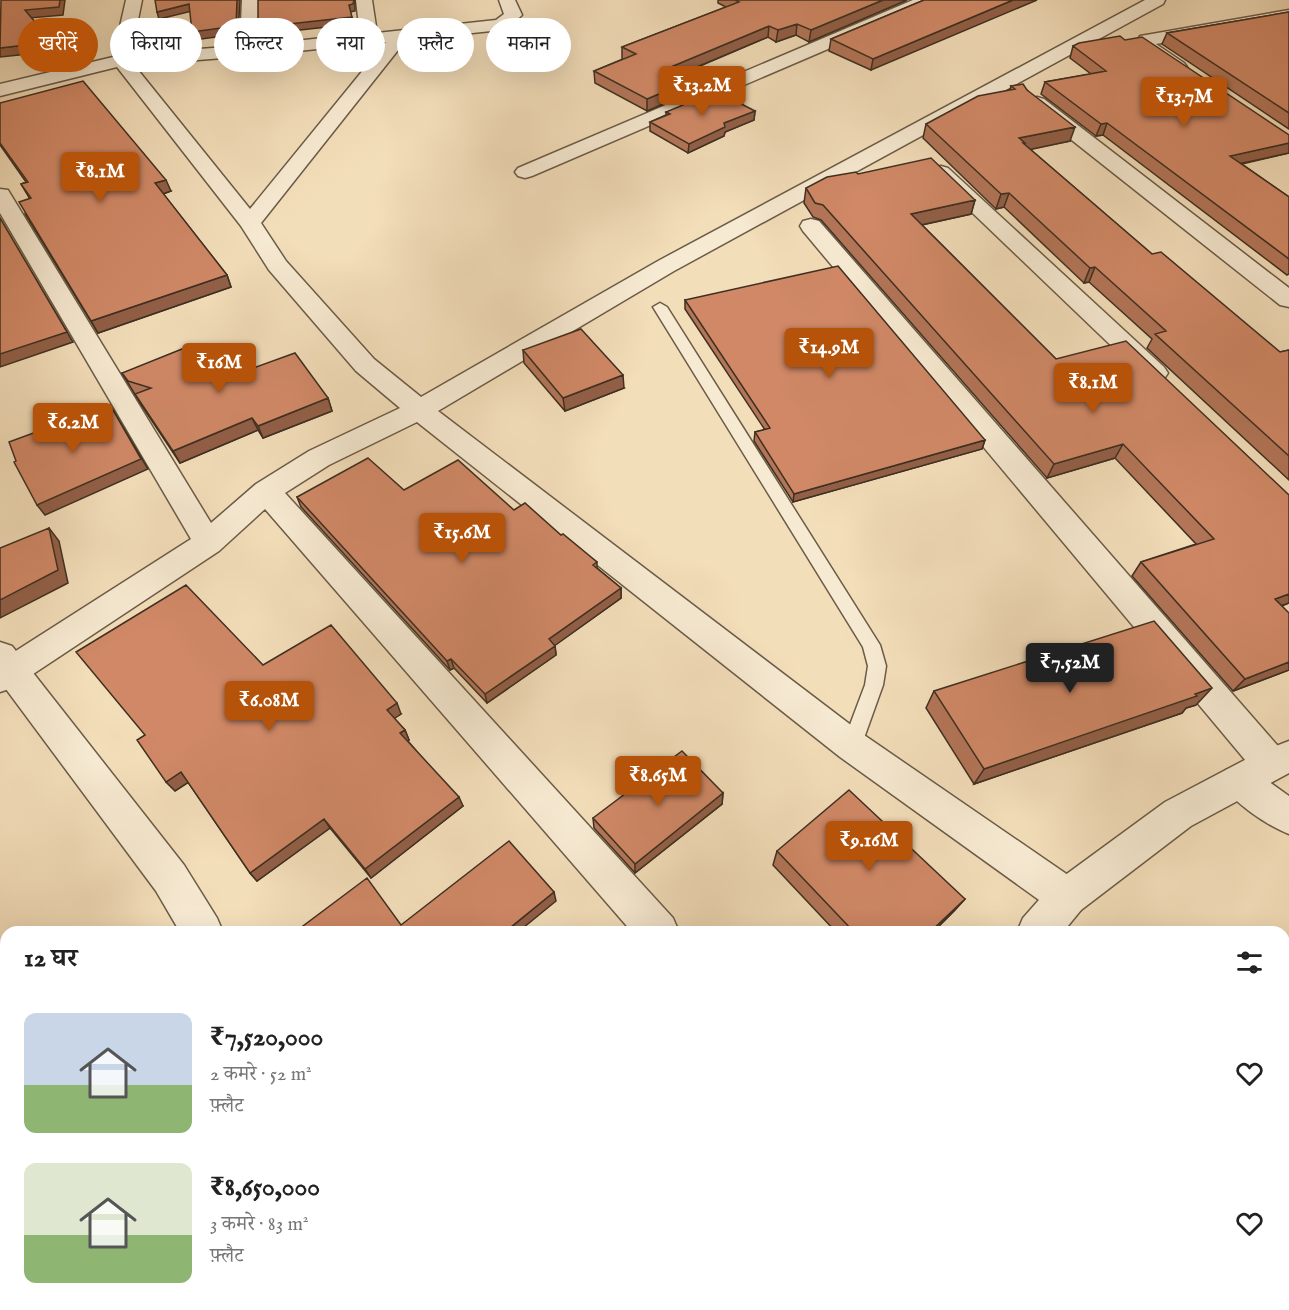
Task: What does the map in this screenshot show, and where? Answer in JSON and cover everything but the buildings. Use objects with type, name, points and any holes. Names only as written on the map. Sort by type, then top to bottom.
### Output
[{"type":"street","points":[[130,18],[134,0]]},
{"type":"street","points":[[250,0],[250,18]]},
{"type":"street","points":[[364,0],[366,18]]},
{"type":"street","points":[[474,28],[501,25],[513,15],[507,0]]},
{"type":"street","points":[[525,172],[888,9],[927,0]]},
{"type":"street","points":[[198,926],[170,878],[4,668],[208,543],[266,491],[319,458],[419,410],[666,266],[1157,0]]},
{"type":"street","points":[[1190,75],[1150,49],[1145,44],[1146,40],[1284,20]]},
{"type":"street","points":[[250,222],[397,40]]},
{"type":"street","points":[[0,90],[110,63]]},
{"type":"street","points":[[131,72],[250,222],[277,265],[365,365],[419,410],[852,746],[1052,920],[1178,814],[1280,760],[811,226]]},
{"type":"street","points":[[1031,98],[1289,300]]},
{"type":"street","points":[[928,159],[1169,387]]},
{"type":"street","points":[[0,195],[208,543]]},
{"type":"street","points":[[266,491],[654,926]]},
{"type":"street","points":[[1239,781],[1289,817]]},
{"type":"lane","points":[[660,307],[871,645],[877,666],[874,685],[852,746]]}]
